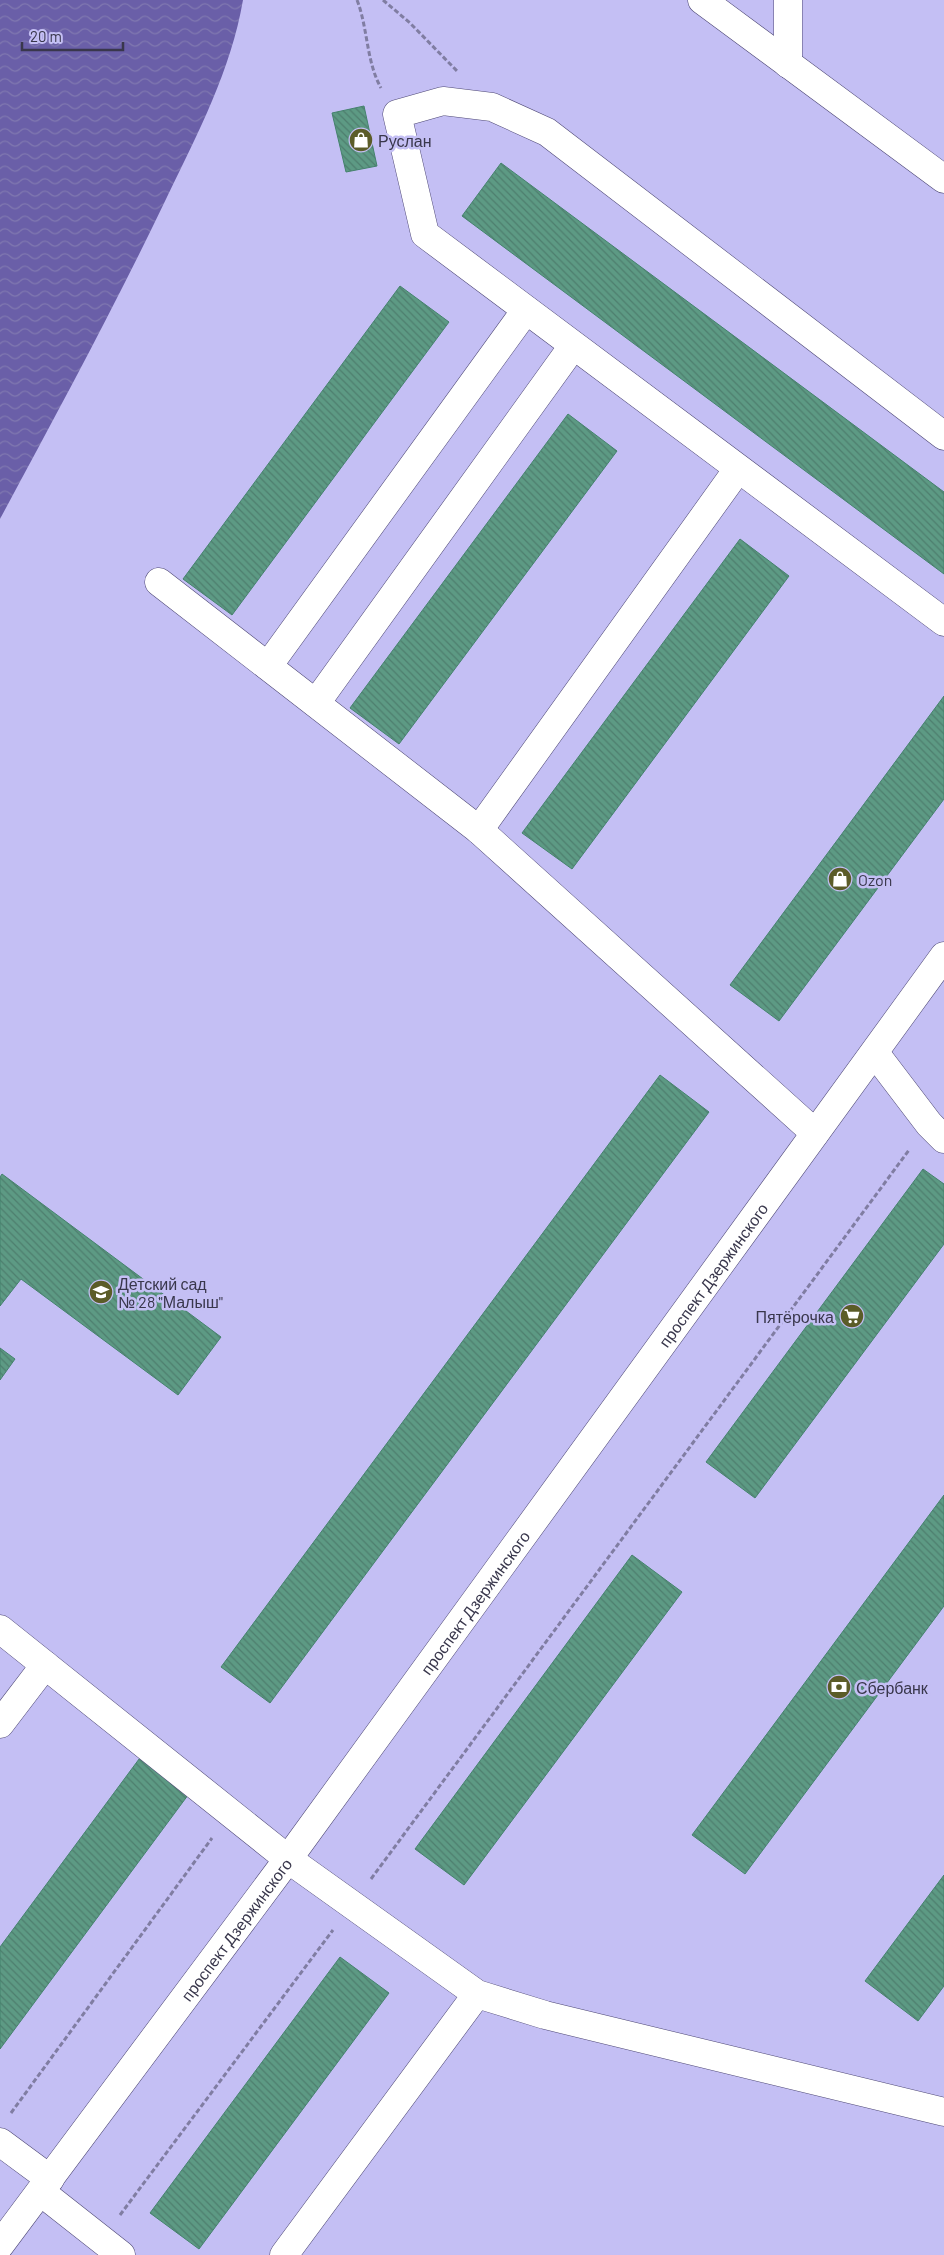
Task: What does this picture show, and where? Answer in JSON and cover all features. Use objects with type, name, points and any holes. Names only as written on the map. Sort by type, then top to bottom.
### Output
[{"type":"street","points":[[702,0],[944,179]]},
{"type":"street","points":[[788,0],[788,64]]},
{"type":"street","points":[[944,436],[547,132],[492,107],[442,101],[397,114],[425,234],[944,622]]},
{"type":"street","points":[[268,666],[526,310]]},
{"type":"street","points":[[316,703],[573,346]]},
{"type":"street","points":[[479,830],[738,469]]},
{"type":"street","points":[[159,582],[479,830],[815,1133]]},
{"type":"street","name":"проспект Дзержинского","points":[[0,2245],[288,1859],[944,956]]},
{"type":"street","points":[[875,1053],[936,1132]]},
{"type":"street","points":[[0,1629],[288,1859],[477,1994],[545,2015],[944,2112]]},
{"type":"street","points":[[0,1724],[45,1665]]},
{"type":"street","points":[[284,2255],[477,1994]]},
{"type":"street","points":[[3,2131],[45,2185],[111,2247]]},
{"type":"path","points":[[356,0],[361,12],[374,75],[397,114]]},
{"type":"path","points":[[383,0],[410,23],[458,72]]},
{"type":"path","points":[[111,2247],[353,1904],[936,1132]]},
{"type":"path","points":[[3,2131],[230,1813]]},
{"type":"water","points":[[0,0],[243,0],[238,26],[222,76],[190,149],[106,319],[0,519]]},
{"type":"building","points":[[364,106],[377,166],[346,172],[332,113]]},
{"type":"building","points":[[501,163],[944,492],[944,574],[462,216]]},
{"type":"building","points":[[400,286],[449,322],[232,615],[183,579]]},
{"type":"building","points":[[568,414],[617,451],[399,744],[350,708]]},
{"type":"building","points":[[740,539],[789,576],[572,869],[522,833]]},
{"type":"building","points":[[944,696],[944,799],[779,1021],[730,985]]},
{"type":"building","points":[[660,1075],[709,1112],[270,1703],[221,1667]]},
{"type":"building","points":[[923,1169],[944,1184],[944,1244],[755,1498],[706,1462]]},
{"type":"building","name":"Детский сад № 28 \"Малыш\"","points":[[2,1174],[221,1337],[178,1395],[21,1279],[0,1306],[0,1177]]},
{"type":"building","points":[[0,1348],[15,1359],[0,1380]]},
{"type":"building","points":[[944,1495],[944,1606],[745,1874],[692,1835]]},
{"type":"building","points":[[632,1555],[682,1592],[464,1885],[415,1849]]},
{"type":"building","points":[[145,1751],[194,1787],[0,2049],[0,1947]]},
{"type":"building","points":[[944,1875],[944,1986],[918,2021],[865,1981]]},
{"type":"building","points":[[340,1957],[389,1993],[199,2249],[150,2213]]},
{"type":"place","name":"Руслан","points":[[361,140]]},
{"type":"place","name":"Ozon","points":[[840,879]]},
{"type":"place","name":"Детский сад № 28 \"Малыш\"","points":[[101,1292]]},
{"type":"place","name":"Пятёрочка","points":[[852,1316]]},
{"type":"place","name":"Сбербанк","points":[[839,1687]]}]
